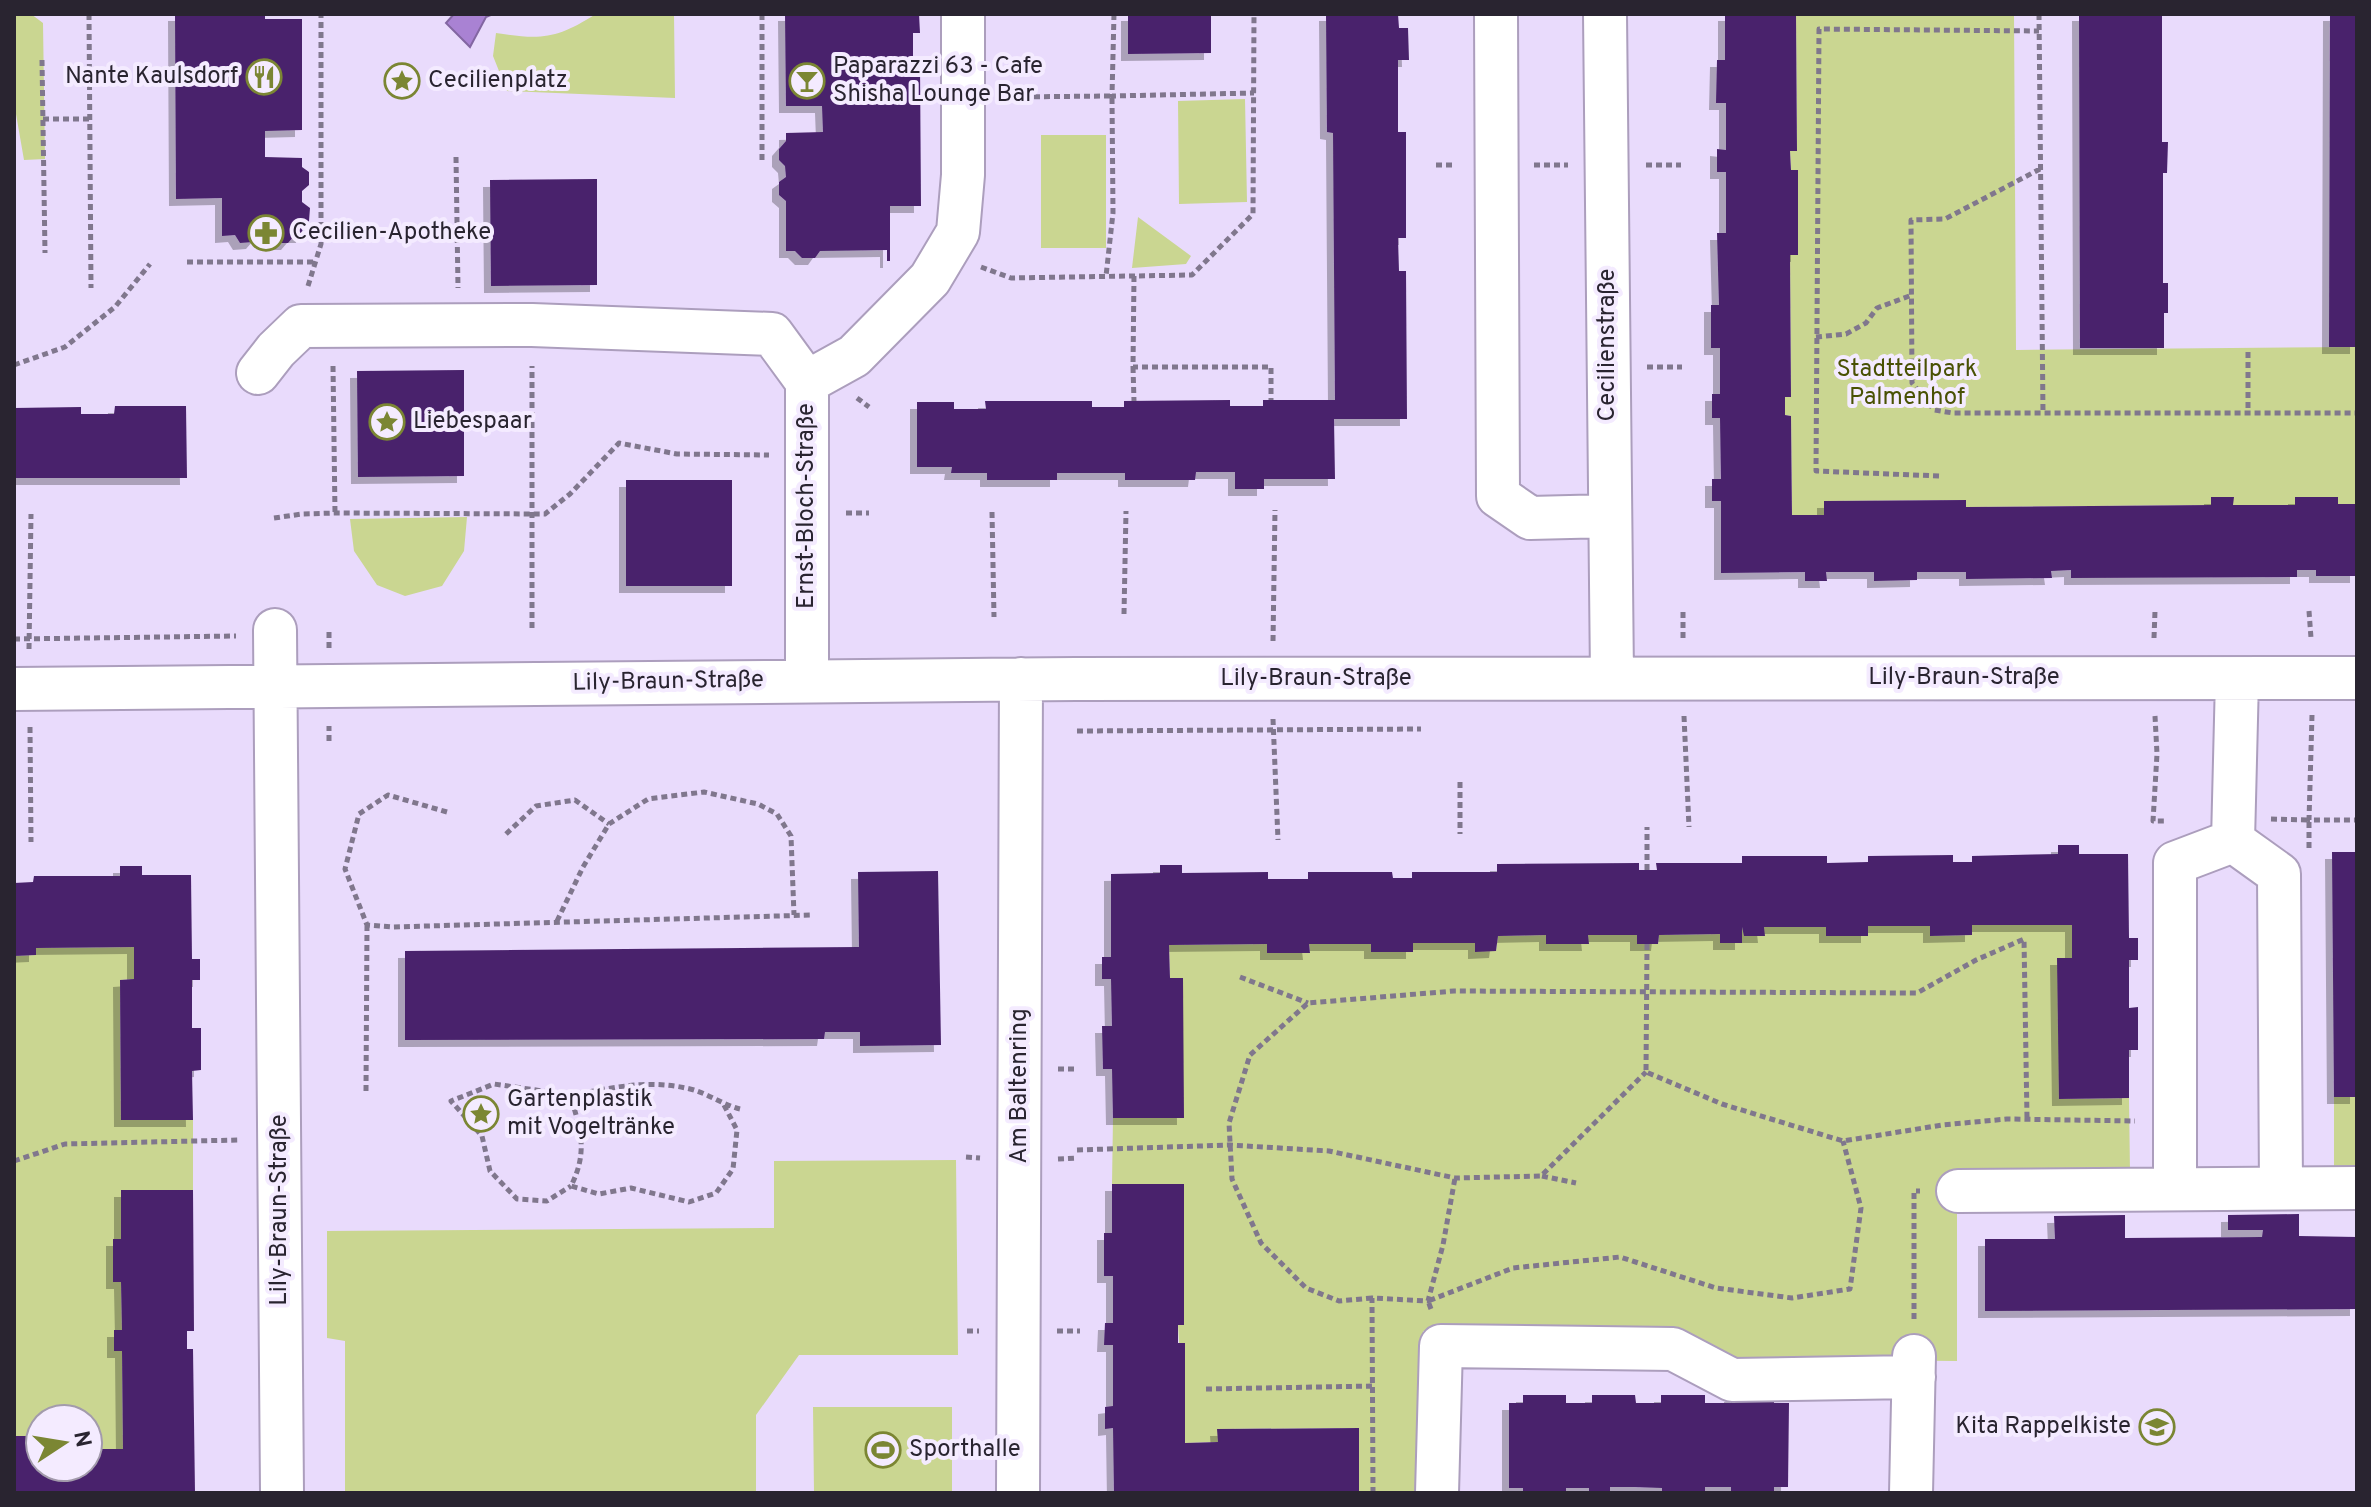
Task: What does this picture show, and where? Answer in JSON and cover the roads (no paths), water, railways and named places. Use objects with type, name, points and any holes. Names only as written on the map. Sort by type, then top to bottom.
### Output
[{"type":"street","name":"Ernst-Bloch-Straße","points":[[807,680],[807,382],[854,356],[930,279],[958,232],[963,175],[963,14]]},
{"type":"street","points":[[1496,14],[1498,496],[1530,518],[1610,516]]},
{"type":"street","name":"Cecilienstraße","points":[[1605,14],[1612,677]]},
{"type":"street","points":[[258,373],[276,350],[317,326],[532,325],[772,334],[807,382]]},
{"type":"street","points":[[275,630],[276,687]]},
{"type":"street","name":"Lily-Braun-Straße","points":[[14,689],[807,680],[2357,678]]},
{"type":"street","name":"Am Baltenring","points":[[1018,1493],[1021,679]]},
{"type":"street","points":[[2233,841],[2237,679]]},
{"type":"street","name":"Lily-Braun-Straße","points":[[276,687],[282,1493]]},
{"type":"street","points":[[2233,841],[2279,874],[2281,1188]]},
{"type":"street","points":[[2175,1189],[2175,863],[2233,841]]},
{"type":"street","points":[[1958,1191],[2357,1188]]},
{"type":"street","points":[[1437,1493],[1441,1346],[1673,1349],[1732,1380],[1914,1366],[1911,1493]]},
{"type":"place","name":"Nante Kaulsdorf","points":[[264,77]]},
{"type":"place","name":"Cecilienplatz","points":[[402,81]]},
{"type":"place","name":"Paparazzi 63 - Cafe Shisha Lounge Bar","points":[[807,81]]},
{"type":"place","name":"Cecilien-Apotheke","points":[[266,233]]},
{"type":"place","name":"Liebespaar","points":[[387,422]]},
{"type":"place","name":"Gartenplastik mit Vogeltränke","points":[[481,1114]]},
{"type":"place","name":"Kita Rappelkiste","points":[[2157,1427]]},
{"type":"place","name":"Sporthalle","points":[[883,1450]]},
{"type":"park label","name":"Stadtteilpark Palmenhof","points":[[1907,384]]}]
